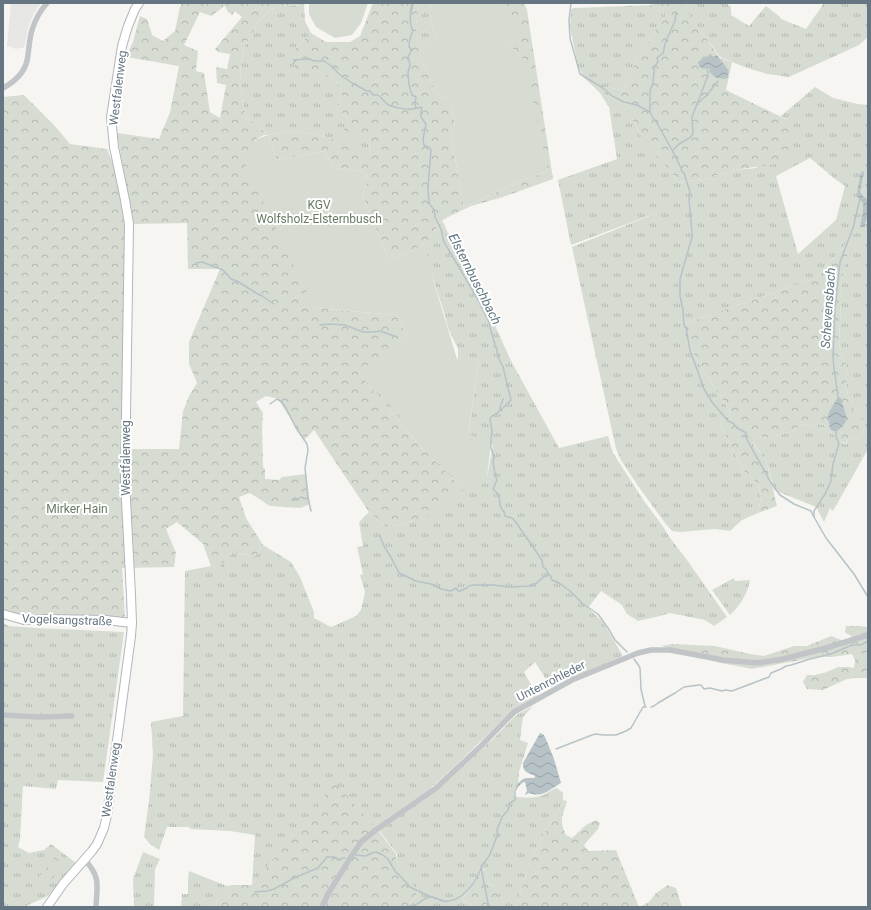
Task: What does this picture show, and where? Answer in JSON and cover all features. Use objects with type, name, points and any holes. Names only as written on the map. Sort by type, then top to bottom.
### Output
[{"type":"street","points":[[3,88],[14,81],[25,66],[31,31],[36,18],[47,3]]},
{"type":"street","name":"Westfalenweg","points":[[47,907],[63,884],[85,860],[97,844],[106,821],[132,623],[125,481],[129,224],[114,147],[112,117],[122,46],[128,26],[139,3]]},
{"type":"street","name":"Vogelsangstraße","points":[[3,614],[24,620],[106,620],[132,623]]},
{"type":"street","name":"Untenrohleder","points":[[322,907],[328,894],[361,842],[377,829],[435,789],[481,746],[514,712],[572,680],[638,653],[651,650],[670,650],[723,660],[756,663],[783,659],[868,635]]},
{"type":"street","points":[[3,715],[40,718],[72,716]]},
{"type":"street","points":[[85,860],[93,869],[98,881],[96,907]]},
{"type":"shaded area","points":[[11,3],[41,3],[34,13],[29,25],[24,48],[18,49],[7,46]]},
{"type":"green space","name":"Mirker Hain","points":[[182,3],[221,3],[224,5],[224,3],[307,3],[304,5],[279,6],[269,11],[260,20],[244,47],[241,62],[240,82],[246,117],[258,125],[268,135],[264,135],[254,140],[263,151],[314,308],[396,315],[407,335],[359,373],[418,444],[464,490],[431,515],[399,525],[386,527],[369,512],[314,430],[304,440],[278,399],[266,396],[256,402],[263,413],[263,467],[265,469],[265,479],[279,480],[282,477],[306,474],[310,504],[300,508],[270,506],[250,493],[239,497],[246,518],[263,545],[255,556],[233,552],[217,569],[211,566],[203,544],[177,522],[166,529],[176,553],[174,567],[122,568],[125,617],[6,613],[3,612],[3,97],[24,95],[54,125],[70,144],[107,149],[113,164],[125,224],[122,449],[179,449],[183,411],[189,396],[197,383],[189,364],[189,342],[220,269],[188,269],[187,223],[134,224],[117,133],[159,139],[170,112],[179,66],[126,57],[133,42],[140,16],[147,19],[152,35],[163,41],[175,31]],"holes":[[[225,6],[228,12],[232,15],[235,11],[242,17],[215,49],[218,52],[230,54],[227,69],[216,67],[217,83],[226,85],[220,118],[210,112],[204,73],[196,71],[198,51],[184,45],[200,12],[211,16]]]},
{"type":"green space","points":[[309,3],[368,3],[361,23],[352,35],[335,38],[316,27],[309,14]]},
{"type":"green space","points":[[373,3],[419,3],[416,26],[421,59],[436,93],[446,98],[454,110],[452,111],[455,123],[451,137],[464,207],[525,179],[548,171],[520,57],[509,44],[512,21],[500,7],[505,3],[524,3],[527,10],[553,179],[503,197],[471,206],[442,220],[425,244],[389,259],[362,195],[367,182],[366,172],[333,168],[324,151],[277,160],[268,135],[294,131],[321,135],[370,153],[369,136],[341,138],[348,118],[337,109],[336,106],[342,98],[338,83],[321,72],[296,69],[293,51],[311,33],[326,42],[350,42],[360,36]]},
{"type":"green space","points":[[419,3],[431,3],[431,21],[437,38],[419,48],[416,26]]},
{"type":"green space","points":[[431,3],[505,3],[501,7],[513,21],[511,23],[520,34],[509,44],[520,57],[524,59],[548,171],[525,179],[464,207],[451,137],[455,123],[452,111],[454,110],[446,98],[436,93],[421,59],[419,48],[437,38],[431,21]]},
{"type":"green space","points":[[652,3],[681,3],[720,58],[732,62],[726,90],[790,121],[788,162],[735,170],[705,179],[679,182],[648,148],[632,118],[618,101],[604,93],[604,89],[606,87],[622,90],[624,89],[638,55],[665,17],[665,12],[656,10]]},
{"type":"green space","points":[[680,3],[726,3],[731,7],[731,15],[749,26],[766,6],[781,19],[806,29],[824,3],[868,3],[868,37],[859,45],[789,77],[767,74],[720,57]]},
{"type":"green space","points":[[304,5],[305,21],[311,33],[293,51],[312,70],[321,72],[338,83],[342,98],[336,106],[337,109],[369,136],[370,154],[321,135],[294,131],[268,135],[258,125],[246,117],[240,82],[241,62],[244,47],[260,20],[269,11],[279,6]]},
{"type":"green space","points":[[652,5],[656,10],[665,12],[665,17],[638,55],[624,89],[622,90],[606,87],[604,93],[618,101],[627,110],[639,133],[679,182],[705,179],[735,170],[756,168],[790,121],[781,116],[815,87],[833,98],[868,105],[868,449],[833,511],[830,508],[824,522],[816,507],[774,490],[766,460],[753,443],[755,436],[769,438],[789,432],[805,424],[814,426],[818,424],[825,425],[839,441],[846,444],[849,437],[857,439],[863,434],[863,416],[853,408],[848,396],[846,381],[847,365],[843,358],[839,344],[842,278],[851,238],[816,278],[683,324],[695,357],[731,413],[720,423],[742,469],[759,485],[761,498],[758,513],[742,520],[730,531],[715,529],[680,532],[672,531],[638,486],[621,460],[616,449],[572,247],[659,212],[571,245],[558,180],[617,159],[609,107],[600,93],[584,78],[578,66],[570,27],[571,9]],"holes":[[[810,158],[845,186],[836,220],[798,254],[776,176]]]},
{"type":"green space","name":"KGV Wolfsholz-Elsternbusch","points":[[268,135],[277,160],[324,151],[333,168],[366,172],[367,182],[362,195],[389,259],[425,245],[432,276],[457,359],[479,359],[468,434],[491,443],[487,477],[464,490],[360,371],[407,335],[396,315],[314,308],[243,159],[263,152],[254,140]]},
{"type":"green space","points":[[442,220],[461,261],[489,312],[511,361],[559,448],[608,436],[613,453],[644,501],[727,617],[714,626],[705,620],[670,613],[638,621],[627,614],[622,605],[601,591],[588,608],[603,622],[623,656],[551,687],[535,662],[524,672],[537,696],[513,710],[429,790],[374,828],[335,784],[252,885],[255,835],[230,831],[190,829],[189,827],[167,827],[159,850],[150,844],[144,837],[153,755],[151,722],[183,716],[185,571],[211,566],[217,569],[233,552],[255,556],[263,545],[291,562],[300,577],[314,612],[314,618],[331,627],[356,616],[361,610],[365,592],[360,575],[363,574],[357,547],[363,546],[359,522],[369,512],[386,527],[399,525],[412,521],[464,490],[418,444],[359,373],[360,371],[448,425],[487,477],[493,445],[468,435],[479,359],[458,359],[458,349],[448,328],[432,276],[408,252],[425,244]]},
{"type":"green space","points":[[852,237],[842,278],[839,344],[843,358],[847,365],[846,381],[848,396],[853,408],[863,416],[863,434],[857,439],[849,437],[846,443],[839,441],[825,425],[818,424],[814,426],[805,424],[789,432],[769,438],[755,436],[753,444],[766,460],[777,506],[758,513],[761,498],[759,485],[742,469],[720,423],[731,413],[695,357],[683,324],[816,278]]},
{"type":"green space","points":[[734,578],[735,581],[750,580],[743,599],[730,615],[712,590]]},
{"type":"green space","points":[[3,623],[9,626],[124,632],[103,782],[58,780],[56,789],[23,786],[20,839],[18,847],[29,853],[44,850],[51,844],[76,863],[48,896],[24,907],[3,907]]},
{"type":"green space","points":[[846,626],[868,627],[868,677],[847,679],[823,690],[807,689],[803,682],[807,675],[827,672],[838,667],[854,668],[855,660],[852,654],[832,657],[816,657],[752,669],[721,663],[661,646],[673,644],[715,646],[764,656],[794,646],[807,646],[831,636],[844,641],[852,637],[845,632]]},
{"type":"green space","points":[[533,706],[523,717],[520,740],[528,743],[519,772],[518,784],[514,791],[514,797],[536,797],[557,788],[563,793],[563,800],[567,801],[566,805],[562,804],[545,832],[530,862],[516,907],[498,907],[498,887],[489,884],[485,869],[478,873],[462,900],[475,907],[408,907],[418,892],[396,861],[397,854],[379,830],[434,793],[494,738],[516,715]]},
{"type":"green space","points":[[335,783],[372,823],[374,828],[378,830],[396,854],[396,861],[418,892],[408,907],[212,907],[231,885],[252,885]]},
{"type":"green space","points":[[562,804],[566,805],[562,817],[563,827],[566,835],[572,838],[586,825],[596,820],[600,823],[598,829],[584,845],[588,851],[616,850],[639,907],[516,907],[530,862],[545,832]]},
{"type":"green space","points":[[143,852],[160,859],[155,869],[154,907],[134,907],[133,879]]},
{"type":"green space","points":[[55,857],[64,865],[48,884],[39,877]]},
{"type":"green space","points":[[486,869],[489,884],[498,887],[498,907],[475,907],[462,900],[478,874]]},
{"type":"green space","points":[[189,871],[227,886],[231,885],[212,907],[181,907],[182,894],[188,894]]},
{"type":"green space","points":[[668,885],[676,888],[682,907],[640,907],[649,902],[656,893]]},
{"type":"water","points":[[710,54],[714,57],[717,55],[727,68],[729,72],[726,79],[717,78],[709,72],[710,69],[703,69],[699,66],[698,62]]},
{"type":"water","points":[[862,171],[864,172],[860,192],[868,200],[868,216],[865,227],[860,227],[863,203],[858,198],[858,184]]},
{"type":"water","points":[[838,397],[841,398],[847,419],[843,426],[836,432],[830,429],[828,418],[830,411]]},
{"type":"water","points":[[540,733],[544,735],[548,744],[561,783],[542,794],[538,795],[529,793],[525,795],[527,791],[525,782],[517,788],[516,786],[524,779],[535,777],[525,770],[523,763]]},
{"type":"waterway","name":"Elsternbuschbach","points":[[412,3],[410,17],[413,31],[409,45],[411,49],[408,56],[410,65],[408,72],[409,85],[412,95],[416,97],[416,108],[422,108],[421,117],[426,124],[423,139],[424,145],[431,150],[428,187],[429,203],[434,210],[444,242],[477,298],[490,324],[495,344],[494,346],[496,347],[503,367],[511,400],[490,419],[492,431],[491,448],[494,457],[493,462],[497,480],[493,489],[499,495],[500,506],[505,516],[512,518],[515,521],[542,560],[543,567],[546,569],[552,580],[570,591],[583,604],[598,614],[615,640],[627,652]]},
{"type":"waterway","points":[[571,3],[569,20],[570,38],[580,74],[603,88],[612,96],[624,102],[637,105],[650,112],[672,150],[682,172],[684,173],[690,192],[689,199],[692,237],[680,279],[680,296],[684,325],[686,328],[690,350],[704,389],[712,402],[728,421],[746,433],[745,436],[771,483],[780,495],[794,504],[811,511],[814,517]]},
{"type":"waterway","name":"Elsternbuschbach","points":[[411,12],[413,4]]},
{"type":"waterway","points":[[650,112],[650,91],[653,83],[655,66],[658,62],[657,58],[663,53],[666,41],[675,21],[676,13]]},
{"type":"waterway","points":[[293,60],[310,59],[314,61],[324,61],[352,83],[367,91],[370,91],[373,95],[378,95],[387,104],[402,109],[416,108]]},
{"type":"waterway","points":[[293,64],[296,60]]},
{"type":"waterway","points":[[698,102],[708,75],[707,68]]},
{"type":"waterway","points":[[673,150],[679,144],[691,137],[693,133],[692,117],[697,104],[707,95],[718,81]]},
{"type":"waterway","name":"Schevensbach","points":[[838,397],[833,358],[835,308],[840,262],[853,228],[860,199]]},
{"type":"waterway","points":[[196,263],[202,262],[223,270],[231,279],[237,281],[274,304]]},
{"type":"waterway","points":[[320,325],[345,325],[363,332],[380,331],[397,337]]},
{"type":"waterway","points":[[270,404],[277,399],[282,402],[296,428],[307,444],[308,450],[305,468],[311,511]]},
{"type":"waterway","name":"Elsternbuschbach","points":[[502,411],[500,408],[503,399]]},
{"type":"waterway","name":"Schevensbach","points":[[836,432],[836,437],[839,443],[833,464],[831,481],[814,511],[814,517],[826,538],[854,574],[868,597]]},
{"type":"waterway","points":[[292,500],[297,500],[301,497],[306,499],[308,498]]},
{"type":"waterway","points":[[380,536],[399,573],[416,581],[431,584],[441,589],[451,591],[456,588],[460,591],[473,585],[510,587],[529,586],[537,583],[548,574]]},
{"type":"waterway","points":[[651,707],[684,687],[701,685],[704,689],[710,688],[722,691],[732,691],[769,677],[771,673],[786,666],[831,654],[852,645],[861,645],[868,641]]},
{"type":"waterway","points":[[556,749],[592,735],[616,735],[631,728],[643,707],[646,707],[641,689],[640,668],[634,659]]},
{"type":"waterway","points":[[490,907],[481,867],[492,851],[498,835],[497,830],[502,817],[508,810],[510,803],[515,800],[515,791],[517,787]]},
{"type":"waterway","points":[[356,855],[366,856],[376,852],[383,855],[388,859],[395,871],[410,887],[444,901]]},
{"type":"waterway","points":[[255,892],[274,889],[296,877],[318,868],[327,857],[334,857],[340,860],[345,858]]},
{"type":"waterway","points":[[405,907],[416,905],[429,897],[434,897],[443,901],[456,899],[462,896],[471,886],[481,869]]}]
